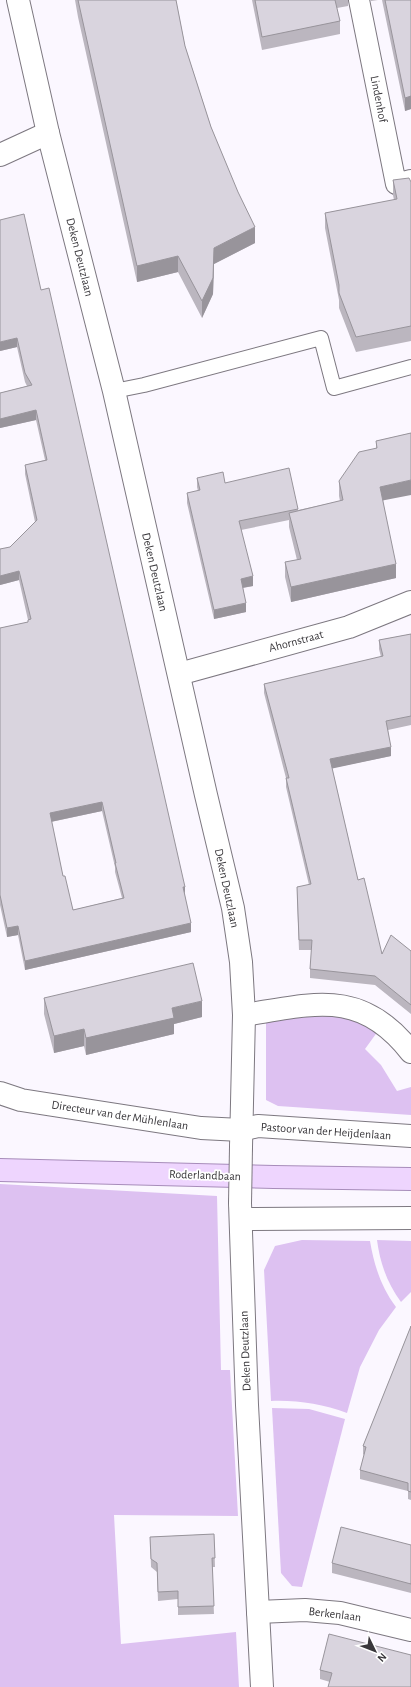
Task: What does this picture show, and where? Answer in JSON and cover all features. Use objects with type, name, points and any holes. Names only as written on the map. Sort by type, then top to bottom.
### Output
[{"type":"main road","name":"Roderlandbaan","points":[[0,1170],[411,1179]]},
{"type":"street","points":[[0,155],[48,133],[18,0]]},
{"type":"street","name":"Lindenhof","points":[[359,0],[396,184],[411,180]]},
{"type":"street","name":"Deken Deutzlaan","points":[[48,133],[114,391],[233,908],[241,962],[244,1015],[240,1211],[247,1405],[262,1687]]},
{"type":"street","name":"Ahornstraat","points":[[179,674],[349,627],[411,602]]},
{"type":"street","points":[[244,1015],[309,1005],[325,1004],[346,1007],[378,1019],[398,1036],[411,1052]]},
{"type":"street","name":"Directeur van der Mühlenlaan","points":[[0,1093],[21,1100],[201,1128],[241,1139]]},
{"type":"street","name":"Pastoor van der Heijdenlaan","points":[[241,1139],[258,1126],[411,1136]]},
{"type":"street","points":[[240,1211],[411,1218]]},
{"type":"street","name":"Berkenlaan","points":[[258,1612],[305,1610],[340,1612],[411,1630]]},
{"type":"lane","points":[[114,391],[144,385],[322,338],[334,388],[411,367]]},
{"type":"shaded area","points":[[331,1011],[378,1031],[365,1049],[381,1065],[397,1091],[411,1087],[411,1115],[278,1106],[266,1100],[266,1022]]},
{"type":"shaded area","points":[[0,1184],[217,1196],[221,1370],[230,1370],[238,1516],[114,1515],[121,1644],[236,1632],[239,1687],[0,1687]]},
{"type":"shaded area","points":[[302,1240],[370,1241],[382,1284],[396,1307],[379,1330],[360,1367],[347,1413],[309,1403],[271,1401],[264,1270],[275,1246]]},
{"type":"shaded area","points":[[377,1240],[411,1241],[411,1292],[401,1302],[392,1288],[385,1272],[380,1257]]},
{"type":"shaded area","points":[[272,1408],[309,1409],[345,1419],[302,1587],[292,1586],[281,1573]]},
{"type":"building","points":[[78,0],[176,0],[185,46],[211,127],[238,192],[255,227],[214,248],[213,278],[202,301],[178,256],[137,266]]},
{"type":"building","points":[[255,0],[335,0],[340,21],[262,37]]},
{"type":"building","points":[[385,0],[411,0],[411,96],[405,98]]},
{"type":"building","points":[[409,178],[411,182],[411,326],[356,337],[339,293],[339,285],[325,213],[397,199],[393,180]]},
{"type":"building","points":[[24,214],[41,290],[49,288],[185,887],[183,887],[191,923],[25,961],[18,926],[7,928],[0,895],[0,628],[28,622],[28,620],[31,619],[19,571],[0,576],[0,549],[10,547],[37,520],[25,465],[47,460],[36,410],[0,419],[0,393],[32,385],[25,373],[17,338],[0,342],[0,220]],"holes":[[[102,802],[124,898],[73,910],[65,876],[63,876],[50,813]]]},
{"type":"building","points":[[411,433],[411,480],[380,487],[396,564],[291,587],[285,562],[301,559],[289,513],[343,500],[339,481],[359,452],[377,448],[376,441]]},
{"type":"building","points":[[289,468],[298,509],[239,521],[253,576],[241,579],[246,603],[214,610],[187,493],[200,490],[197,478],[223,472],[225,483]]},
{"type":"building","points":[[411,634],[411,716],[386,721],[391,747],[330,759],[358,880],[364,878],[382,954],[391,935],[411,951],[411,1005],[375,976],[310,969],[312,940],[299,940],[297,887],[311,884],[286,778],[289,778],[264,684],[383,656],[379,640]]},
{"type":"building","points":[[193,963],[202,1001],[172,1008],[174,1018],[86,1038],[84,1029],[54,1036],[44,998]]},
{"type":"building","points":[[411,1326],[411,1492],[408,1491],[408,1483],[360,1470],[366,1447],[363,1446]]},
{"type":"building","points":[[341,1527],[411,1545],[411,1584],[332,1563]]},
{"type":"building","points":[[214,1534],[215,1558],[212,1558],[214,1606],[178,1607],[178,1591],[158,1592],[157,1563],[151,1559],[150,1537]]},
{"type":"building","points":[[329,1634],[411,1655],[411,1687],[328,1687],[332,1673],[320,1670]]}]
